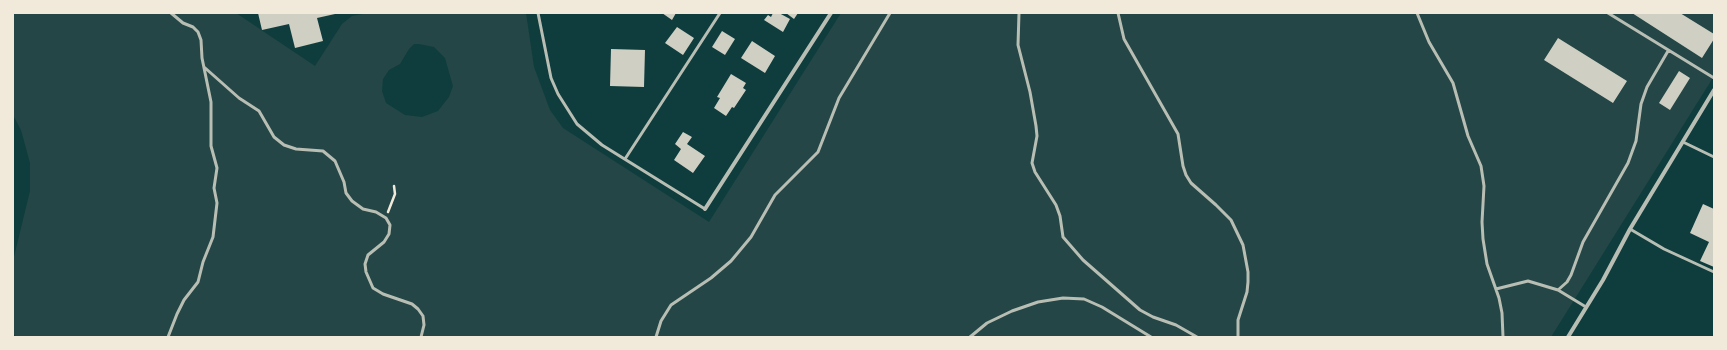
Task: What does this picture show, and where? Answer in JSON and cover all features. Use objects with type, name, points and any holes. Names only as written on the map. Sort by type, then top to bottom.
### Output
[{"type":"street","points":[[705,209],[831,13]]},
{"type":"street","points":[[1568,337],[1630,229],[1714,90]]},
{"type":"lane","points":[[168,337],[184,300],[198,282],[203,262],[213,237],[217,210],[214,188],[216,168],[211,146],[211,102],[198,32],[193,27],[175,18],[171,13]]},
{"type":"lane","points":[[538,13],[551,78],[568,111],[577,124],[590,136],[705,209]]},
{"type":"lane","points":[[625,159],[720,13]]},
{"type":"lane","points":[[656,337],[661,322],[672,305],[711,278],[731,261],[751,237],[775,195],[818,152],[839,98],[890,13]]},
{"type":"lane","points":[[1019,13],[1018,46],[1030,92],[1037,136],[1032,163],[1035,172],[1056,205],[1060,216],[1063,238],[1082,260],[1140,310],[1153,317],[1176,325],[1196,337]]},
{"type":"lane","points":[[1118,13],[1124,39],[1178,134],[1183,166],[1186,175],[1195,186],[1228,216],[1243,245],[1248,272],[1248,282],[1247,292],[1238,320],[1238,337]]},
{"type":"lane","points":[[1417,13],[1429,42],[1453,83],[1468,136],[1480,166],[1484,186],[1482,222],[1483,240],[1487,264],[1502,312],[1503,337]]},
{"type":"lane","points":[[1608,13],[1714,78]]},
{"type":"lane","points":[[1558,290],[1567,282],[1571,275],[1582,242],[1628,163],[1636,141],[1641,104],[1645,93],[1668,51]]},
{"type":"lane","points":[[204,67],[239,98],[259,111],[274,137],[284,146],[296,149],[323,151],[334,161],[344,182],[346,193],[352,200],[363,209],[376,212],[386,218],[390,225],[389,234],[384,242],[368,255],[365,264],[366,272],[373,288],[382,294],[412,304],[418,309],[422,316],[424,325],[421,337]]},
{"type":"lane","points":[[1683,142],[1714,157]]},
{"type":"lane","points":[[1630,229],[1664,249],[1714,272]]},
{"type":"lane","points":[[1496,290],[1528,281],[1558,290],[1586,307]]},
{"type":"lane","points":[[970,337],[987,323],[1012,311],[1038,302],[1063,298],[1084,299],[1102,307],[1151,337]]},
{"type":"lane","points":[[975,333],[977,337]]},
{"type":"path","points":[[386,218],[394,200],[394,186]]},
{"type":"shaded area","points":[[13,13],[236,13],[315,66],[342,24],[352,16],[368,13],[526,13],[534,67],[550,110],[563,128],[709,222],[841,13],[1714,13],[1714,76],[1551,337],[17,337],[13,334],[13,261],[30,191],[30,163],[21,130],[13,115]],"holes":[[[414,44],[434,47],[445,58],[453,86],[449,97],[438,111],[422,117],[405,115],[386,103],[382,91],[383,79],[389,70],[400,64],[409,49]]]},
{"type":"building","points":[[258,13],[335,14],[317,18],[323,41],[295,48],[289,24],[262,30]]},
{"type":"building","points":[[662,13],[676,13],[672,20]]},
{"type":"building","points":[[773,13],[779,13],[790,19],[783,32],[764,20],[768,15],[771,17]]},
{"type":"building","points":[[786,13],[798,13],[794,19]]},
{"type":"building","points":[[1632,13],[1680,13],[1714,34],[1714,39],[1702,58]]},
{"type":"building","points":[[677,27],[694,38],[683,55],[665,43]]},
{"type":"building","points":[[722,31],[735,39],[725,55],[712,47]]},
{"type":"building","points":[[1558,38],[1627,81],[1613,103],[1544,60]]},
{"type":"building","points":[[752,41],[775,56],[765,73],[741,58]]},
{"type":"building","points":[[611,49],[645,50],[644,87],[610,86]]},
{"type":"building","points":[[1679,71],[1690,78],[1670,110],[1659,103]]},
{"type":"building","points":[[731,74],[746,83],[743,88],[746,90],[734,108],[732,107],[726,116],[714,108],[720,98],[717,97]]},
{"type":"building","points":[[683,132],[692,137],[687,144],[705,156],[693,173],[674,160],[681,149],[675,144]]},
{"type":"building","points":[[1703,204],[1714,209],[1714,267],[1700,261],[1709,242],[1690,233]]}]
